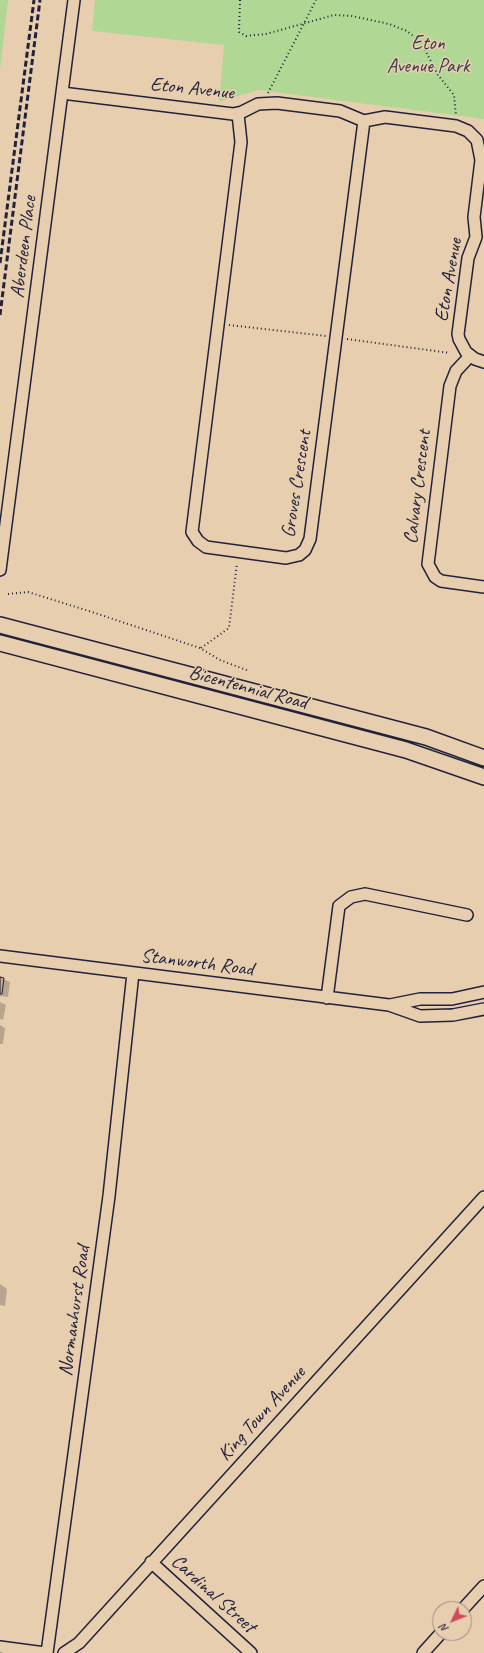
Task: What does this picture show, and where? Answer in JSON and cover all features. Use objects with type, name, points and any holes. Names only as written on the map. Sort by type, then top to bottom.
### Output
[{"type":"main road","name":"Bicentennial Road","points":[[0,626],[426,737],[484,758]]},
{"type":"main road","name":"Bicentennial Road","points":[[0,643],[406,750],[484,777]]},
{"type":"street","name":"Aberdeen Place","points":[[0,570],[74,0]]},
{"type":"street","name":"Eton Avenue","points":[[62,93],[238,114],[264,103],[277,103],[340,111],[364,121],[385,117],[456,126],[481,138],[481,160],[474,217],[480,238],[468,258],[458,334],[462,347],[470,356]]},
{"type":"street","name":"Groves Crescent","points":[[238,114],[241,142],[192,527],[194,536],[206,547],[238,552],[293,557],[305,550],[310,540],[364,121]]},
{"type":"street","points":[[470,356],[484,362]]},
{"type":"street","name":"Calvary Crescent","points":[[470,356],[456,371],[450,386],[428,564],[435,577],[441,581],[484,588]]},
{"type":"street","points":[[327,998],[339,906],[351,897],[365,894],[467,915]]},
{"type":"street","name":"Stanworth Road","points":[[0,956],[389,1005],[420,1016],[453,1015],[484,1008]]},
{"type":"street","name":"Normanhurst Road","points":[[46,1653],[109,1196],[134,973]]},
{"type":"street","name":"Stanworth Road","points":[[389,1005],[420,999],[452,999],[484,992]]},
{"type":"street","name":"King Town Avenue","points":[[64,1653],[79,1643],[484,1197]]},
{"type":"street","name":"Cardinal Street","points":[[151,1562],[251,1653]]},
{"type":"street","points":[[470,1601],[484,1586]]},
{"type":"street","points":[[423,1653],[434,1641]]},
{"type":"street","points":[[0,1647],[46,1653]]},
{"type":"path","points":[[240,0],[239,32],[246,36],[266,34],[334,15],[352,16],[389,24],[407,31],[421,42],[438,75],[454,95],[456,126]]},
{"type":"path","points":[[264,103],[269,90],[316,0]]},
{"type":"path","points":[[218,324],[330,337]]},
{"type":"path","points":[[342,338],[450,353]]},
{"type":"path","points":[[200,648],[229,628],[238,552]]},
{"type":"path","points":[[8,594],[28,592],[200,648],[220,660],[249,670]]},
{"type":"green space","points":[[0,0],[8,0],[0,70]]},
{"type":"green space","name":"Eton Avenue Park","points":[[95,0],[484,0],[484,119],[258,90],[219,102],[224,45],[92,31]]},
{"type":"building","points":[[0,977],[4,978],[2,994],[0,994]]},
{"type":"railway","points":[[0,263],[34,0]]},
{"type":"railway","points":[[0,315],[40,0]]}]
